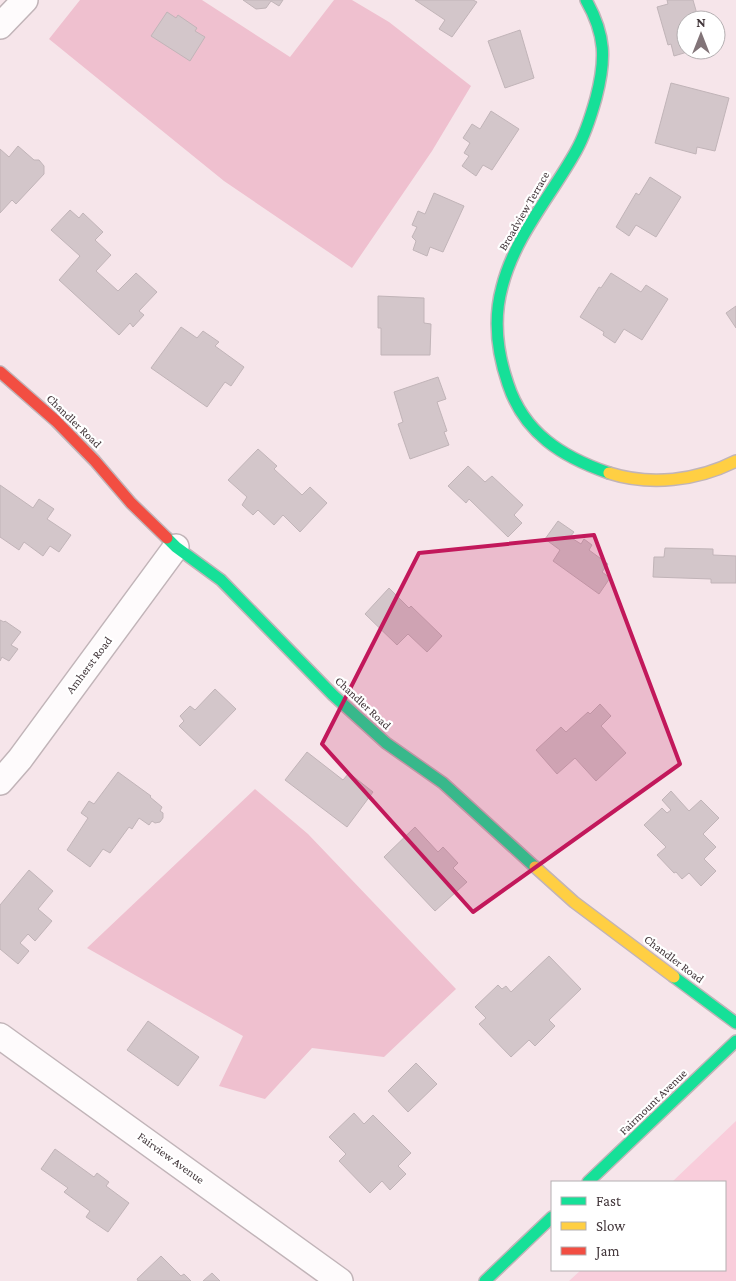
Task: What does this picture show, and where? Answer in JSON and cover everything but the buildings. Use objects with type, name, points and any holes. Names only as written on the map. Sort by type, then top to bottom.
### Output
[{"type":"street","points":[[0,26],[25,0]]},
{"type":"street","name":"Broadview Terrace","points":[[586,0],[598,20],[604,42],[604,65],[594,109],[579,145],[523,236],[508,267],[498,305],[497,333],[506,377],[515,404],[528,422],[552,445],[576,461],[608,472],[641,480],[675,478],[714,472],[736,461]]},
{"type":"street","name":"Chandler Road","points":[[0,372],[56,421],[95,461],[131,504],[176,547],[221,580],[333,694],[386,743],[443,783],[574,902],[736,1023]]},
{"type":"street","name":"Amherst Road","points":[[0,782],[20,759],[176,547]]},
{"type":"street","name":"Fairview Avenue","points":[[0,1036],[340,1281]]},
{"type":"street","name":"Fairmount Avenue","points":[[589,1181],[736,1041]]},
{"type":"street","points":[[485,1281],[551,1218]]},
{"type":"highlighted area","points":[[594,535],[680,764],[473,912],[322,744],[419,553]]},
{"type":"shaded area","points":[[80,0],[202,0],[290,57],[334,0],[352,0],[389,22],[471,86],[432,151],[352,268],[224,181],[49,39]]},
{"type":"shaded area","points":[[255,789],[308,834],[456,989],[384,1057],[312,1048],[265,1099],[219,1086],[243,1036],[87,948]]},
{"type":"shaded area","points":[[736,1121],[736,1281],[569,1281],[580,1271],[726,1271],[726,1181],[673,1181]]},
{"type":"traffic: fast","points":[[586,0],[601,36],[603,60],[596,98],[588,125],[579,145],[534,217],[508,268],[499,299],[497,324],[501,360],[508,384],[524,416],[547,441],[561,451],[592,467],[609,473]]},
{"type":"traffic: fast","points":[[167,538],[176,547],[221,580],[333,695],[386,743],[443,783],[535,867]]},
{"type":"traffic: fast","points":[[674,977],[736,1023]]},
{"type":"traffic: fast","points":[[589,1181],[736,1041]]},
{"type":"traffic: fast","points":[[485,1281],[551,1218]]},
{"type":"traffic: slow","points":[[609,473],[641,479],[673,479],[705,473],[736,461]]},
{"type":"traffic: slow","points":[[535,867],[574,902],[674,977]]},
{"type":"traffic: jam","points":[[0,372],[56,421],[95,461],[131,503],[167,538]]}]
